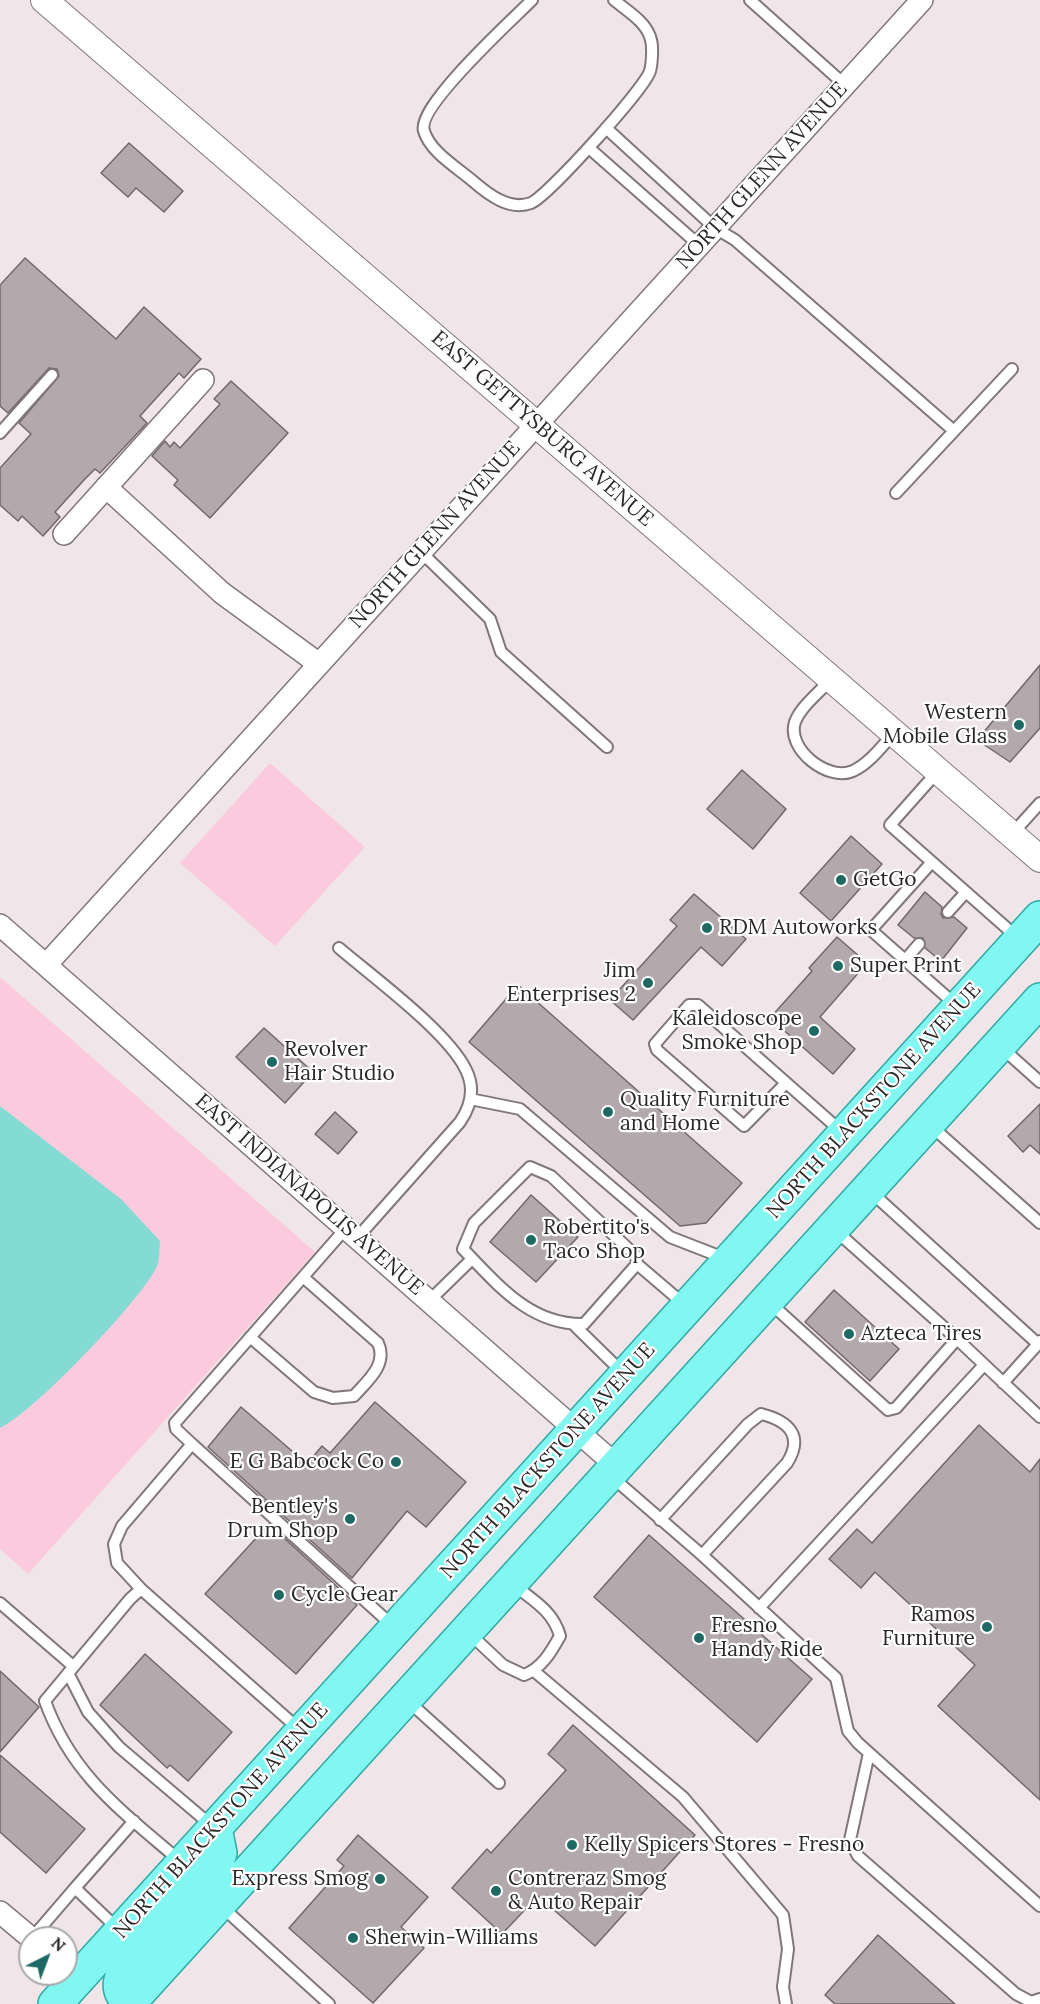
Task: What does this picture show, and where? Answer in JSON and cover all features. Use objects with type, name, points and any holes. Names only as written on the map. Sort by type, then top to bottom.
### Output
[{"type":"main road","name":"NORTH BLACKSTONE AVENUE","points":[[78,1981],[120,1931],[1030,929]]},
{"type":"main road","points":[[215,1828],[220,1853],[213,1871],[128,1963],[119,1981],[121,1995],[129,2003],[1040,1000]]},
{"type":"main road","name":"NORTH BLACKSTONE AVENUE","points":[[55,2004],[73,1986]]},
{"type":"street","name":"EAST GETTYSBURG AVENUE","points":[[44,0],[1040,859]]},
{"type":"street","name":"NORTH GLENN AVENUE","points":[[46,965],[922,0]]},
{"type":"street","points":[[64,534],[202,380]]},
{"type":"street","points":[[106,487],[222,593],[319,664]]},
{"type":"street","name":"EAST INDIANAPOLIS AVENUE","points":[[0,925],[577,1430],[613,1470]]},
{"type":"street","points":[[0,1912],[18,1927]]},
{"type":"lane","points":[[531,0],[454,78],[425,114],[423,130],[435,149],[493,198],[516,205],[532,203],[539,197],[589,147],[650,73],[651,40],[641,22],[614,0]]},
{"type":"lane","points":[[750,0],[845,85]]},
{"type":"lane","points":[[606,128],[715,228],[735,240],[954,430]]},
{"type":"lane","points":[[589,147],[699,244]]},
{"type":"lane","points":[[896,493],[1012,369]]},
{"type":"lane","points":[[0,433],[52,375]]},
{"type":"lane","points":[[420,552],[490,618],[501,652],[607,747]]},
{"type":"lane","points":[[831,679],[801,712],[793,732],[796,742],[816,764],[840,774],[851,771],[865,764],[894,733]]},
{"type":"lane","points":[[938,771],[890,825],[966,892],[1030,929]]},
{"type":"lane","points":[[1011,834],[1040,803]]},
{"type":"lane","points":[[932,862],[871,930],[958,1008]]},
{"type":"lane","points":[[948,912],[966,892]]},
{"type":"lane","points":[[904,960],[919,944]]},
{"type":"lane","points":[[339,948],[433,1029],[453,1051],[466,1071],[471,1091],[470,1109],[351,1233],[303,1277],[175,1423],[176,1429],[192,1444],[396,1629]]},
{"type":"lane","points":[[786,1083],[750,1123],[744,1126],[657,1050],[655,1044],[689,1005],[694,1004],[786,1083],[844,1134]]},
{"type":"lane","points":[[999,1045],[1040,1082]]},
{"type":"lane","points":[[470,1100],[520,1108],[670,1237],[730,1260]]},
{"type":"lane","points":[[928,1123],[1040,1223]]},
{"type":"lane","points":[[637,1264],[584,1324],[562,1324],[511,1300],[463,1250],[474,1223],[530,1167],[551,1176],[636,1256],[637,1264],[688,1307]]},
{"type":"lane","points":[[868,1190],[1039,1343],[1003,1383]]},
{"type":"lane","points":[[833,1228],[1040,1417]]},
{"type":"lane","points":[[429,1301],[472,1259]]},
{"type":"lane","points":[[250,1337],[314,1392],[333,1398],[354,1396],[367,1382],[379,1366],[382,1356],[378,1343],[303,1277]]},
{"type":"lane","points":[[767,1300],[888,1410],[896,1408],[957,1339]]},
{"type":"lane","points":[[573,1324],[626,1375]]},
{"type":"lane","points":[[759,1608],[984,1365]]},
{"type":"lane","points":[[660,1520],[748,1424],[761,1414],[778,1418],[793,1432],[795,1449],[787,1462],[702,1555]]},
{"type":"lane","points":[[192,1444],[122,1526],[114,1544],[117,1563],[141,1589],[302,1732]]},
{"type":"lane","points":[[613,1470],[660,1520],[702,1555],[836,1678],[848,1731],[869,1753],[1040,1906]]},
{"type":"lane","points":[[467,1632],[503,1665],[524,1675],[534,1671],[551,1653],[560,1636],[550,1612],[511,1583]]},
{"type":"lane","points":[[141,1589],[45,1701],[71,1756],[98,1791],[183,1863]]},
{"type":"lane","points":[[0,1603],[71,1669],[88,1712],[119,1747],[215,1828]]},
{"type":"lane","points":[[534,1671],[683,1797],[783,1915],[788,1949],[783,1987],[786,2004]]},
{"type":"lane","points":[[406,1699],[499,1783]]},
{"type":"lane","points":[[869,1753],[850,1840],[858,1856],[1016,1994],[1031,2002],[1040,1999]]},
{"type":"lane","points":[[42,1926],[134,1821]]},
{"type":"lane","points":[[75,1888],[120,1931]]},
{"type":"lane","points":[[219,1904],[329,2004]]},
{"type":"shaded area","points":[[270,763],[365,847],[275,946],[180,863]]},
{"type":"shaded area","points":[[0,977],[315,1252],[28,1574],[0,1549]]},
{"type":"water","points":[[0,1106],[121,1199],[160,1241],[156,1268],[130,1305],[60,1379],[16,1418],[0,1428]]},
{"type":"building","points":[[129,143],[183,191],[164,212],[136,188],[128,197],[101,173]]},
{"type":"building","points":[[25,258],[116,339],[144,307],[201,359],[184,378],[179,373],[140,416],[147,423],[100,473],[95,469],[84,480],[55,512],[60,517],[43,536],[22,516],[18,521],[0,505],[0,468],[31,434],[19,423],[59,376],[57,369],[49,368],[8,413],[0,406],[0,285]]},
{"type":"building","points":[[231,381],[288,433],[210,518],[174,485],[178,480],[152,456],[165,441],[170,447],[174,442],[180,448],[220,404],[214,399]]},
{"type":"building","points":[[1040,665],[1040,728],[1010,762],[977,740]]},
{"type":"building","points":[[742,770],[786,809],[753,849],[707,809]]},
{"type":"building","points":[[851,836],[882,864],[831,921],[800,893]]},
{"type":"building","points":[[925,892],[942,907],[943,918],[954,917],[967,928],[941,961],[925,948],[923,938],[914,938],[898,925]]},
{"type":"building","points":[[694,894],[746,939],[722,966],[701,947],[633,1020],[610,1000],[677,926],[670,920]]},
{"type":"building","points":[[837,937],[867,963],[820,1017],[855,1049],[833,1074],[770,1018],[812,971],[809,968]]},
{"type":"building","points":[[518,985],[742,1183],[706,1223],[680,1226],[469,1042]]},
{"type":"building","points":[[264,1028],[313,1072],[285,1103],[236,1057]]},
{"type":"building","points":[[1040,1104],[1040,1154],[1030,1145],[1023,1152],[1008,1136]]},
{"type":"building","points":[[335,1112],[357,1132],[338,1154],[315,1134]]},
{"type":"building","points":[[531,1195],[578,1237],[536,1282],[490,1242]]},
{"type":"building","points":[[834,1290],[899,1349],[870,1381],[805,1322]]},
{"type":"building","points":[[375,1402],[466,1482],[426,1527],[407,1511],[352,1578],[208,1447],[241,1407],[307,1464],[322,1446],[330,1453]]},
{"type":"building","name":"Ramos Furniture","points":[[979,1425],[1030,1472],[1040,1459],[1040,1800],[938,1706],[975,1665],[875,1572],[861,1588],[829,1559],[857,1529],[872,1543]]},
{"type":"building","points":[[269,1524],[357,1605],[296,1674],[205,1594]]},
{"type":"building","points":[[649,1535],[812,1679],[757,1742],[594,1597]]},
{"type":"building","points":[[145,1654],[232,1732],[188,1781],[170,1765],[167,1768],[100,1705]]},
{"type":"building","points":[[0,1671],[39,1707],[0,1752]]},
{"type":"building","points":[[573,1725],[695,1835],[595,1946],[538,1896],[502,1934],[452,1888],[487,1849],[491,1853],[566,1770],[548,1754]]},
{"type":"building","points":[[0,1755],[85,1829],[46,1873],[0,1832]]},
{"type":"building","points":[[358,1835],[428,1897],[401,1927],[424,1948],[373,2003],[289,1928],[344,1866],[337,1860]]},
{"type":"building","points":[[878,1935],[955,2004],[835,2004],[825,1995]]},
{"type":"place","name":"Western Mobile Glass","points":[[1019,725]]},
{"type":"place","name":"GetGo","points":[[841,880]]},
{"type":"place","name":"RDM Autoworks","points":[[707,928]]},
{"type":"place","name":"Super Print","points":[[838,966]]},
{"type":"place","name":"Jim Enterprises 2","points":[[648,983]]},
{"type":"place","name":"Kaleidoscope Smoke Shop","points":[[814,1031]]},
{"type":"place","name":"Revolver Hair Studio","points":[[272,1062]]},
{"type":"place","name":"Quality Furniture and Home","points":[[608,1112]]},
{"type":"place","name":"Robertito's Taco Shop","points":[[531,1240]]},
{"type":"place","name":"Azteca Tires","points":[[849,1334]]},
{"type":"place","name":"E G Babcock Co","points":[[396,1462]]},
{"type":"place","name":"Bentley's Drum Shop","points":[[350,1519]]},
{"type":"place","name":"Cycle Gear","points":[[279,1595]]},
{"type":"place","name":"Ramos Furniture","points":[[987,1627]]},
{"type":"place","name":"Fresno Handy Ride","points":[[699,1638]]},
{"type":"place","name":"Kelly Spicers Stores - Fresno","points":[[572,1845]]},
{"type":"place","name":"Express Smog","points":[[380,1879]]},
{"type":"place","name":"Contreraz Smog & Auto Repair","points":[[496,1891]]},
{"type":"place","name":"Sherwin-Williams","points":[[353,1938]]}]
